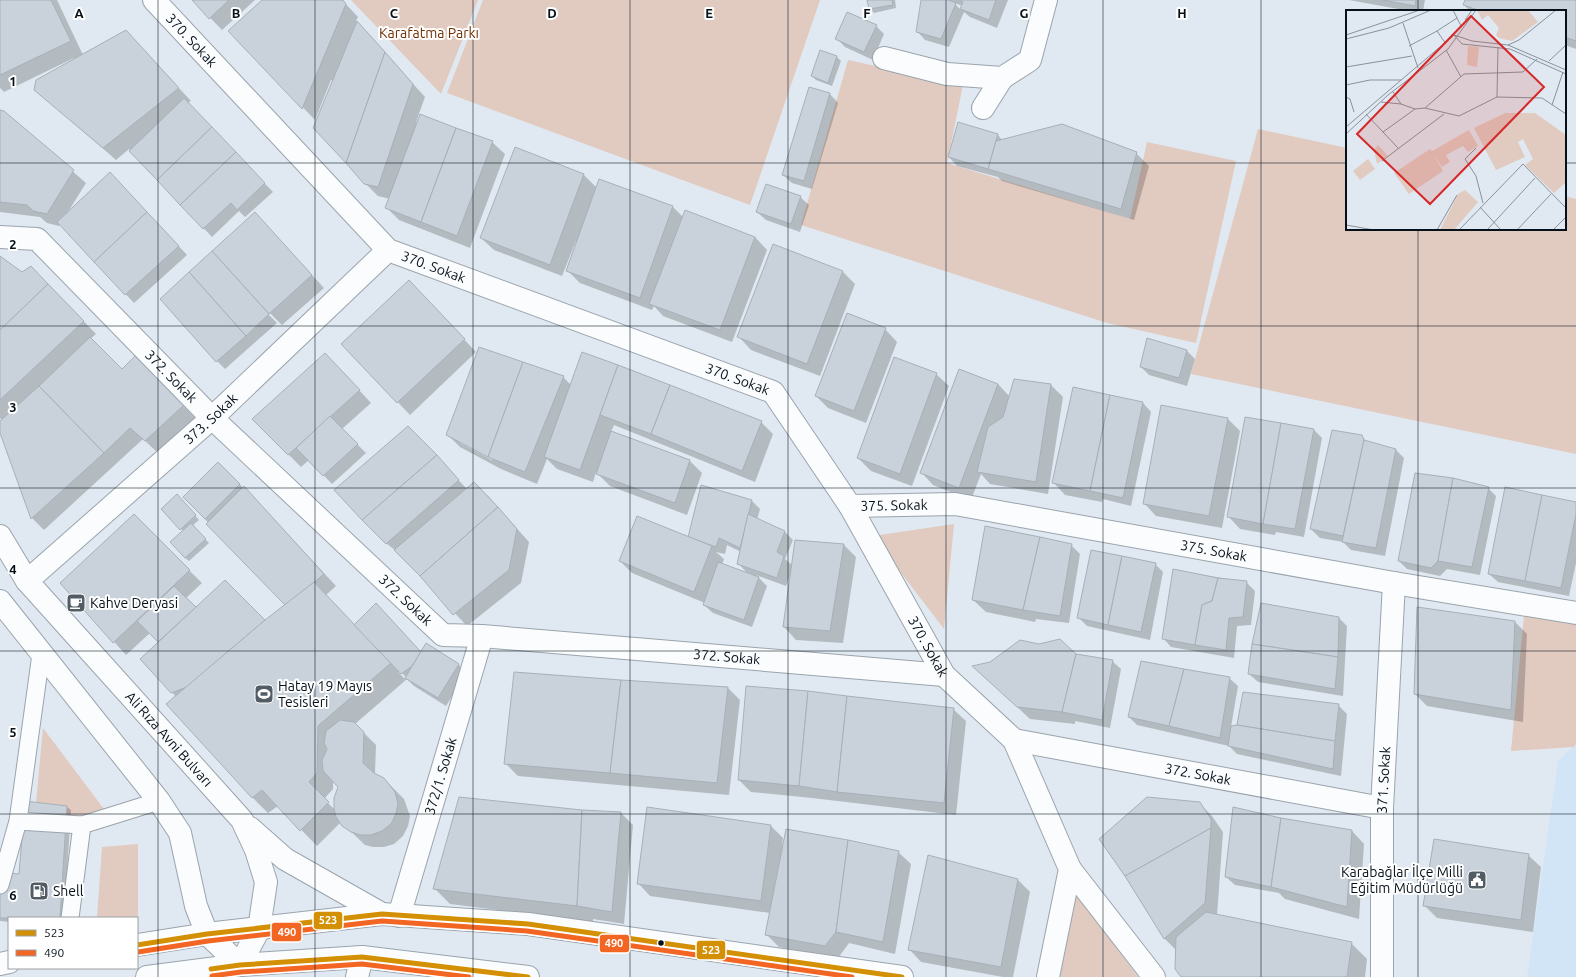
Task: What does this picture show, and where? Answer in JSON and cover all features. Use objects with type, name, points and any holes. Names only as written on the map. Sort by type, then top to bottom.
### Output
[{"type":"street","name":"370. Sokak","points":[[154,0],[388,250],[774,392],[850,506],[944,675],[1014,740],[1070,869],[1154,977]]},
{"type":"street","points":[[983,108],[1002,78],[1030,60],[1046,0]]},
{"type":"street","points":[[884,58],[947,74],[1002,78]]},
{"type":"street","name":"372. Sokak","points":[[0,237],[38,239],[212,418],[443,635],[482,636],[944,675]]},
{"type":"street","name":"373. Sokak","points":[[27,581],[212,418],[388,250]]},
{"type":"street","name":"375. Sokak","points":[[850,506],[955,504],[1394,583],[1576,613]]},
{"type":"street","name":"Ali Rıza Avni Bulvarı","points":[[0,536],[27,581],[242,820],[256,850],[266,882],[259,929],[240,965]]},
{"type":"street","name":"371. Sokak","points":[[1382,977],[1382,808],[1394,583]]},
{"type":"street","points":[[0,601],[159,801],[180,833],[196,906],[207,934],[240,965]]},
{"type":"street","name":"372/1. Sokak","points":[[390,915],[482,636]]},
{"type":"street","name":"372. Sokak","points":[[1014,740],[1382,808]]},
{"type":"street","points":[[242,820],[285,859],[390,915]]},
{"type":"street","points":[[1048,977],[1070,869]]},
{"type":"street","points":[[162,941],[181,928],[196,906]]},
{"type":"street","points":[[138,945],[207,934],[390,915],[528,924],[902,977]]},
{"type":"street","points":[[147,977],[240,965],[360,967],[528,977]]},
{"type":"lane","points":[[0,885],[18,821],[41,654]]},
{"type":"lane","points":[[18,821],[82,824],[159,801]]},
{"type":"lane","points":[[70,917],[82,824]]},
{"type":"shaded area","points":[[1576,744],[1576,977],[1527,977],[1558,761]]},
{"type":"green space","name":"Karafatma Parkı","points":[[351,0],[478,0],[441,94]]},
{"type":"green space","points":[[483,0],[820,0],[750,205],[447,93]]},
{"type":"green space","points":[[848,60],[963,85],[947,163],[1130,219],[1147,142],[1236,161],[1196,343],[1107,323],[801,225]]},
{"type":"green space","points":[[1258,129],[1346,148],[1346,230],[1566,230],[1566,196],[1576,199],[1576,454],[1191,374]]},
{"type":"green space","points":[[954,524],[944,629],[873,536]]},
{"type":"green space","points":[[1524,616],[1576,623],[1576,744],[1574,747],[1511,751]]},
{"type":"green space","points":[[43,728],[110,817],[35,814]]},
{"type":"green space","points":[[138,844],[138,917],[97,917],[102,847]]},
{"type":"green space","points":[[1072,887],[1138,977],[1055,977]]},
{"type":"building","points":[[0,0],[51,0],[71,41],[0,75]]},
{"type":"building","points":[[192,0],[229,0],[209,19]]},
{"type":"building","points":[[262,0],[343,0],[346,4],[302,109],[228,31]]},
{"type":"building","points":[[867,0],[892,0],[893,5],[869,9]]},
{"type":"building","points":[[921,0],[948,0],[956,3],[941,39],[916,32]]},
{"type":"building","points":[[959,0],[996,0],[989,20],[960,9],[963,2]]},
{"type":"building","points":[[1383,0],[1416,0],[1415,6]]},
{"type":"building","points":[[1465,0],[1576,0],[1576,41],[1566,37],[1566,10],[1478,10],[1463,5]]},
{"type":"building","points":[[847,12],[877,25],[864,52],[835,39]]},
{"type":"building","points":[[357,21],[385,52],[346,163],[313,128]]},
{"type":"building","points":[[126,30],[179,88],[103,148],[34,90],[36,80]]},
{"type":"building","points":[[820,50],[837,56],[828,83],[811,76]]},
{"type":"building","points":[[385,52],[413,84],[378,187],[364,184],[346,163]]},
{"type":"building","points":[[809,87],[830,93],[804,181],[782,175]]},
{"type":"building","points":[[184,98],[212,127],[157,180],[129,151]]},
{"type":"building","points":[[0,110],[4,111],[74,170],[47,214],[33,211],[27,205],[0,202]]},
{"type":"building","points":[[420,114],[456,128],[421,222],[385,208]]},
{"type":"building","points":[[958,122],[998,134],[988,169],[948,157]]},
{"type":"building","points":[[1062,124],[1137,152],[1121,209],[988,169],[996,141]]},
{"type":"building","points":[[212,127],[236,152],[180,205],[157,180]]},
{"type":"building","points":[[456,128],[493,141],[457,236],[421,222]]},
{"type":"building","points":[[515,147],[584,174],[550,265],[480,238]]},
{"type":"building","points":[[236,152],[265,183],[237,210],[231,203],[203,229],[180,205]]},
{"type":"building","points":[[110,172],[147,212],[94,262],[57,222]]},
{"type":"building","points":[[599,179],[673,206],[640,298],[566,271]]},
{"type":"building","points":[[766,184],[801,196],[791,224],[756,212]]},
{"type":"building","points":[[685,210],[755,237],[720,330],[649,304]]},
{"type":"building","points":[[147,212],[179,246],[125,295],[94,262]]},
{"type":"building","points":[[255,212],[312,275],[269,314],[212,251]]},
{"type":"building","points":[[773,244],[843,271],[807,364],[737,337]]},
{"type":"building","points":[[212,251],[269,314],[246,336],[189,272]]},
{"type":"building","points":[[0,256],[22,272],[31,266],[48,284],[0,330]]},
{"type":"building","points":[[189,272],[246,336],[216,362],[160,299]]},
{"type":"building","points":[[409,280],[465,339],[397,403],[341,344]]},
{"type":"building","points":[[48,284],[84,321],[0,400],[0,330]]},
{"type":"building","points":[[847,313],[886,328],[854,411],[815,396]]},
{"type":"building","points":[[90,337],[122,369],[135,356],[184,405],[145,441],[130,428],[104,453],[39,386]]},
{"type":"building","points":[[1147,338],[1187,350],[1179,378],[1140,367]]},
{"type":"building","points":[[479,347],[523,362],[488,457],[446,435]]},
{"type":"building","points":[[582,352],[618,365],[580,470],[544,457]]},
{"type":"building","points":[[325,353],[360,390],[288,455],[252,419]]},
{"type":"building","points":[[894,357],[937,373],[900,474],[857,458]]},
{"type":"building","points":[[523,362],[564,376],[525,472],[488,457]]},
{"type":"building","points":[[618,365],[670,385],[651,434],[600,415]]},
{"type":"building","points":[[959,369],[998,384],[959,488],[920,473]]},
{"type":"building","points":[[1014,379],[1051,384],[1036,482],[977,472],[988,427],[1003,417]]},
{"type":"building","points":[[670,385],[762,421],[742,471],[651,434]]},
{"type":"building","points":[[39,386],[104,453],[31,519],[0,433],[0,421]]},
{"type":"building","points":[[1073,387],[1110,395],[1090,491],[1052,483]]},
{"type":"building","points":[[1110,395],[1143,402],[1123,498],[1090,491]]},
{"type":"building","points":[[1161,405],[1228,418],[1209,516],[1143,504]]},
{"type":"building","points":[[330,416],[358,444],[323,476],[296,448]]},
{"type":"building","points":[[1245,417],[1281,423],[1263,524],[1227,517]]},
{"type":"building","points":[[1281,423],[1314,429],[1295,529],[1263,524]]},
{"type":"building","points":[[408,426],[437,455],[362,520],[334,490]]},
{"type":"building","points":[[1332,430],[1362,435],[1364,440],[1343,536],[1310,529]]},
{"type":"building","points":[[611,431],[690,460],[675,503],[596,474]]},
{"type":"building","points":[[1364,440],[1396,449],[1376,548],[1342,542]]},
{"type":"building","points":[[437,455],[459,480],[386,544],[362,520]]},
{"type":"building","points":[[218,462],[240,484],[205,519],[183,497]]},
{"type":"building","points":[[1415,473],[1453,478],[1438,561],[1431,568],[1398,561]]},
{"type":"building","points":[[1453,478],[1489,487],[1472,567],[1438,561]]},
{"type":"building","points":[[474,482],[498,507],[420,576],[394,550]]},
{"type":"building","points":[[701,485],[752,500],[740,548],[719,538],[716,547],[688,537]]},
{"type":"building","points":[[244,486],[324,574],[286,606],[206,524]]},
{"type":"building","points":[[1505,487],[1542,495],[1525,581],[1488,574]]},
{"type":"building","points":[[177,494],[196,515],[180,530],[161,509]]},
{"type":"building","points":[[1542,495],[1576,502],[1576,514],[1561,588],[1525,581]]},
{"type":"building","points":[[498,507],[517,529],[509,570],[453,615],[420,576]]},
{"type":"building","points":[[134,514],[190,570],[113,643],[60,583]]},
{"type":"building","points":[[748,514],[785,531],[777,552],[784,556],[777,578],[737,564]]},
{"type":"building","points":[[637,516],[712,546],[694,592],[619,561]]},
{"type":"building","points":[[191,523],[206,539],[185,558],[170,542]]},
{"type":"building","points":[[985,526],[1040,537],[1023,610],[972,600]]},
{"type":"building","points":[[1040,537],[1072,544],[1060,616],[1023,610]]},
{"type":"building","points":[[795,540],[844,544],[830,631],[783,627]]},
{"type":"building","points":[[1091,550],[1122,556],[1108,625],[1077,618]]},
{"type":"building","points":[[1122,556],[1156,563],[1141,632],[1108,625]]},
{"type":"building","points":[[718,562],[759,577],[744,620],[703,605]]},
{"type":"building","points":[[1173,569],[1218,578],[1212,601],[1202,605],[1195,645],[1162,639]]},
{"type":"building","points":[[1218,578],[1247,581],[1243,617],[1229,618],[1226,650],[1195,645],[1202,605],[1212,601]]},
{"type":"building","points":[[225,580],[265,620],[187,687],[171,693],[140,659]]},
{"type":"building","name":"Hatay 19 Mayıs Tesisleri","points":[[314,582],[391,663],[318,726],[317,773],[309,782],[329,802],[300,831],[262,790],[252,798],[166,704],[265,620]]},
{"type":"building","points":[[174,586],[196,607],[158,642],[137,621]]},
{"type":"building","points":[[376,603],[421,652],[412,666],[401,674],[354,625]]},
{"type":"building","points":[[1261,603],[1339,617],[1338,657],[1252,644]]},
{"type":"building","points":[[1417,607],[1515,621],[1511,710],[1414,694]]},
{"type":"building","points":[[1060,639],[1076,654],[1062,712],[1017,707],[972,666],[990,662],[1020,640],[1039,644]]},
{"type":"building","points":[[426,643],[459,664],[438,698],[405,678]]},
{"type":"building","points":[[1252,644],[1338,657],[1335,689],[1248,674]]},
{"type":"building","points":[[1076,654],[1113,660],[1102,720],[1062,712]]},
{"type":"building","points":[[1141,661],[1184,669],[1169,726],[1128,717]]},
{"type":"building","points":[[1184,669],[1230,677],[1220,738],[1169,726]]},
{"type":"building","points":[[514,672],[621,680],[610,773],[504,764]]},
{"type":"building","points":[[621,680],[728,687],[717,783],[610,773]]},
{"type":"building","points":[[746,686],[808,691],[799,786],[738,780]]},
{"type":"building","points":[[808,691],[847,696],[837,792],[799,786]]},
{"type":"building","points":[[1243,692],[1339,704],[1335,741],[1237,725]]},
{"type":"building","points":[[847,696],[954,708],[944,803],[837,792]]},
{"type":"building","points":[[340,720],[354,722],[364,732],[363,763],[374,773],[384,778],[395,792],[398,803],[396,814],[391,824],[382,831],[371,835],[360,835],[351,832],[342,826],[336,817],[334,809],[334,798],[338,787],[323,771],[322,760],[327,749],[324,743],[326,731]]},
{"type":"building","points":[[1237,725],[1335,741],[1333,769],[1228,746],[1231,726]]},
{"type":"building","points":[[459,797],[582,810],[577,906],[433,889]]},
{"type":"building","points":[[1147,797],[1200,802],[1211,819],[1211,828],[1125,876],[1099,839]]},
{"type":"building","points":[[25,801],[67,806],[60,917],[0,918],[0,872],[19,874]]},
{"type":"building","points":[[647,807],[771,825],[761,901],[637,884]]},
{"type":"building","points":[[1233,807],[1281,818],[1271,887],[1225,877]]},
{"type":"building","points":[[582,810],[621,812],[612,912],[577,906]]},
{"type":"building","points":[[1281,818],[1352,830],[1347,907],[1271,887]]},
{"type":"building","points":[[1211,828],[1205,903],[1164,939],[1125,876]]},
{"type":"building","points":[[786,829],[848,840],[836,932],[825,946],[765,935]]},
{"type":"building","name":"Karabağlar İlçe Milli Eğitim Müdürlüğü","points":[[1434,839],[1529,854],[1521,920],[1423,906]]},
{"type":"building","points":[[848,840],[899,851],[883,942],[836,932]]},
{"type":"building","points":[[928,855],[1018,879],[1001,967],[908,950]]},
{"type":"building","points":[[1206,912],[1352,942],[1347,977],[1181,977],[1175,969],[1176,937]]},
{"type":"transit line","name":"523","points":[[138,945],[207,934],[382,914],[528,924],[902,977]]},
{"type":"transit line","name":"490","points":[[138,952],[208,941],[382,921],[527,931],[852,977]]},
{"type":"transit line","name":"523","points":[[211,969],[240,965],[362,957],[528,977]]},
{"type":"transit line","name":"490","points":[[212,976],[241,972],[362,964],[469,977]]},
{"type":"place","name":"Kahve Deryasi","points":[[76,603]]},
{"type":"place","name":"Hatay 19 Mayıs Tesisleri","points":[[264,694]]},
{"type":"place","name":"Karabağlar İlçe Milli Eğitim Müdürlüğü","points":[[1477,880]]},
{"type":"place","name":"Shell","points":[[39,891]]}]
